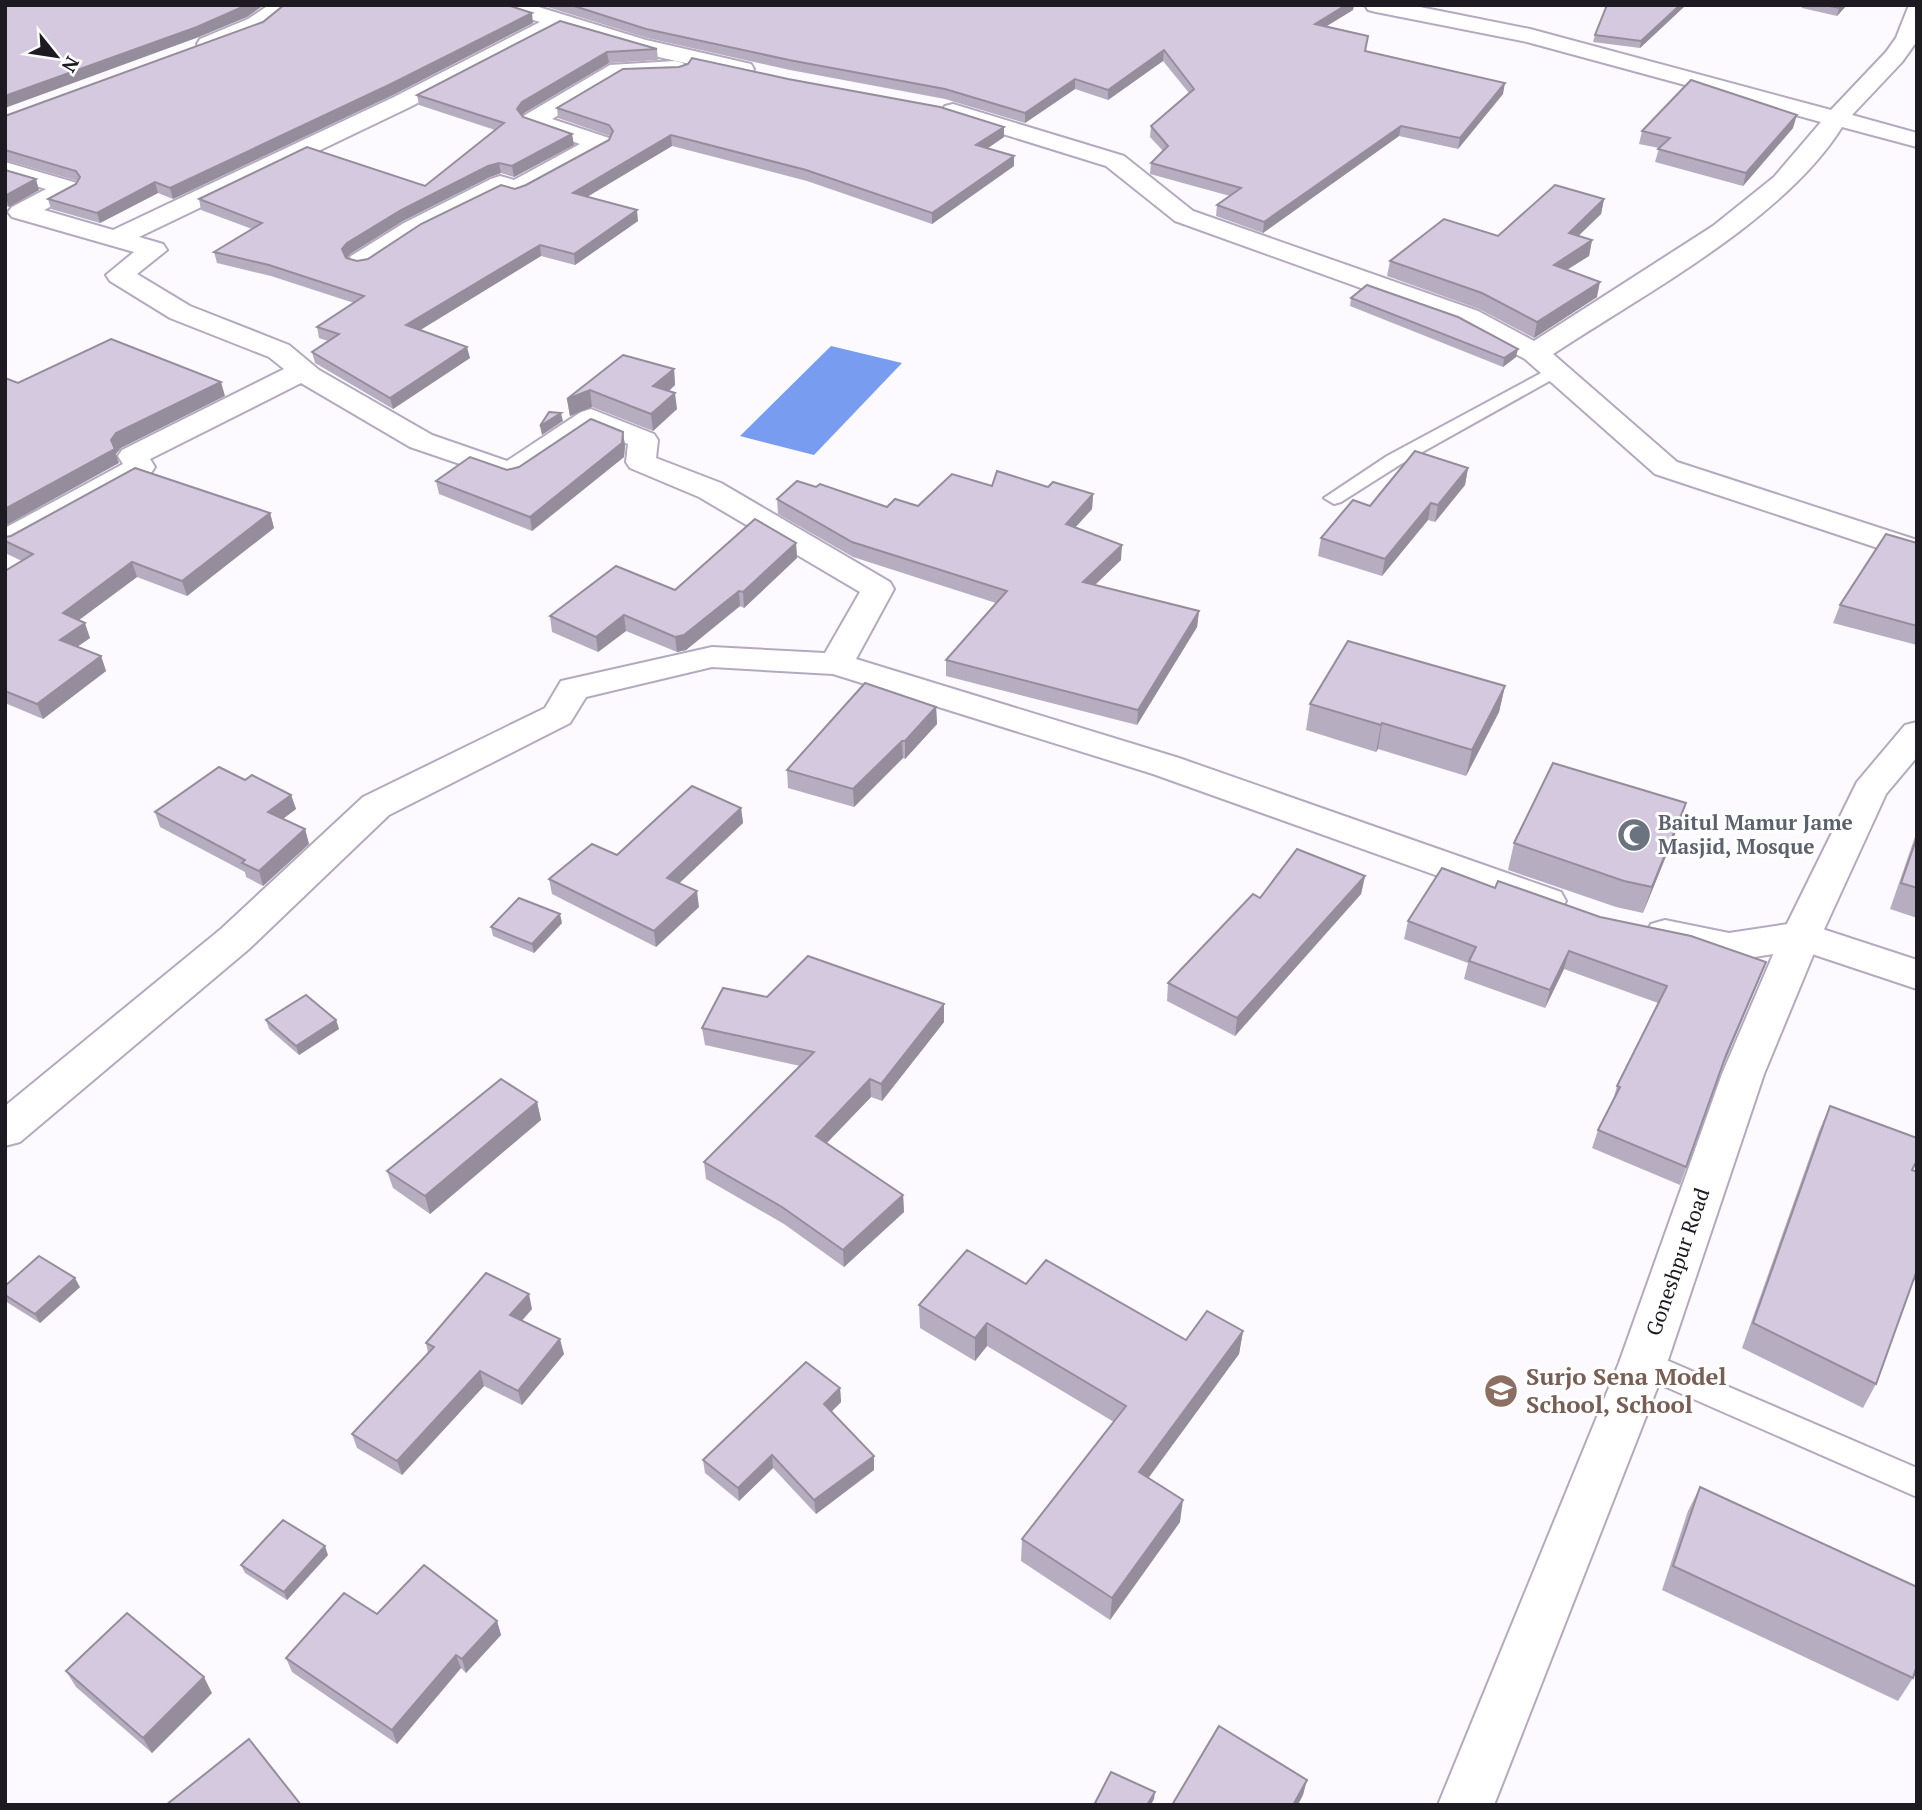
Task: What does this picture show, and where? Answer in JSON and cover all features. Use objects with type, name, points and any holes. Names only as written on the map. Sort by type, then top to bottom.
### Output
[{"type":"street","points":[[183,53],[256,24],[284,5]]},
{"type":"street","points":[[509,5],[640,46],[764,74]]},
{"type":"street","points":[[1376,5],[1530,36],[1917,140]]},
{"type":"street","points":[[1535,353],[1722,232],[1783,182],[1823,138],[1835,119],[1894,57],[1907,39],[1917,9]]},
{"type":"street","points":[[117,238],[402,102],[558,21]]},
{"type":"street","points":[[360,262],[413,228],[500,184],[517,190],[600,143],[533,120],[618,70],[726,65]]},
{"type":"street","points":[[932,106],[1115,161],[1184,216],[1468,317],[1535,353],[1666,468],[1917,551]]},
{"type":"street","points":[[5,169],[68,187],[21,212],[154,250],[119,275],[180,312],[279,351],[303,371],[421,441],[510,472],[591,418],[643,440],[641,462],[710,490],[878,589],[836,664]]},
{"type":"street","points":[[5,541],[140,467],[133,456],[303,371]]},
{"type":"street","points":[[5,1130],[235,939],[376,806],[558,715],[573,689],[712,657],[836,664],[1166,766],[1571,909]]},
{"type":"street","name":"Goneshpur Road","points":[[1466,1805],[1643,1363],[1743,1074],[1801,936],[1870,790],[1917,733]]},
{"type":"street","points":[[1636,929],[1729,947],[1801,936],[1917,975]]},
{"type":"lane","points":[[1334,498],[1394,460],[1556,370]]},
{"type":"lane","points":[[1643,1363],[1917,1483]]},
{"type":"water","points":[[831,346],[902,363],[814,455],[740,436]]},
{"type":"building","points":[[5,5],[247,5],[197,27],[5,96]]},
{"type":"building","points":[[284,5],[507,5],[532,13],[391,84],[170,188],[155,182],[97,213],[48,199],[76,184],[80,177],[76,171],[5,150],[5,116],[263,22]]},
{"type":"building","points":[[571,5],[1346,5],[1315,24],[1368,36],[1365,51],[1505,83],[1460,138],[1401,126],[1264,222],[1217,205],[1241,188],[1151,163],[1168,146],[1151,126],[1194,89],[1164,50],[1108,90],[1075,79],[1025,113],[945,89],[789,60],[646,29]]},
{"type":"building","points":[[1607,5],[1680,5],[1641,41],[1595,35]]},
{"type":"building","points":[[560,21],[657,49],[607,52],[522,102],[517,109],[523,117],[572,134],[512,166],[499,163],[488,166],[401,210],[347,243],[342,249],[346,258],[357,261],[368,259],[421,224],[501,185],[515,189],[526,185],[609,140],[613,131],[609,125],[557,108],[623,69],[679,67],[688,64],[692,58],[940,107],[1004,127],[976,145],[1014,156],[932,213],[806,170],[671,135],[573,193],[637,210],[574,254],[540,245],[406,325],[467,347],[390,398],[312,352],[339,334],[317,327],[364,296],[269,265],[214,252],[262,223],[199,199],[307,147],[425,186],[504,123],[417,95]]},
{"type":"building","points":[[1691,80],[1797,115],[1746,173],[1658,149],[1670,138],[1642,131]]},
{"type":"building","points":[[5,170],[36,179],[5,196]]},
{"type":"building","points":[[1555,185],[1604,199],[1569,233],[1592,240],[1554,265],[1600,282],[1537,322],[1482,293],[1390,261],[1444,219],[1498,236]]},
{"type":"building","points":[[1367,285],[1458,317],[1518,349],[1504,358],[1351,298]]},
{"type":"building","points":[[111,339],[221,382],[116,433],[111,440],[115,449],[5,509],[5,378],[18,383]]},
{"type":"building","points":[[623,355],[674,369],[653,386],[675,393],[651,414],[590,390],[567,399]]},
{"type":"building","points":[[549,412],[561,413],[540,426]]},
{"type":"building","points":[[591,419],[623,432],[622,443],[530,517],[436,481],[470,457],[507,470],[519,467]]},
{"type":"building","points":[[1415,451],[1468,468],[1438,505],[1431,503],[1385,559],[1321,538],[1353,500],[1370,506]]},
{"type":"building","points":[[135,468],[270,513],[182,581],[132,562],[63,613],[85,623],[60,640],[101,656],[37,704],[5,691],[5,571],[33,554],[5,541],[5,537]]},
{"type":"building","points":[[997,471],[1048,487],[1053,482],[1093,494],[1066,524],[1122,545],[1083,582],[1199,611],[1138,710],[946,660],[1007,591],[852,542],[777,499],[797,481],[816,487],[820,484],[887,507],[895,499],[918,506],[952,474],[992,486]]},
{"type":"building","points":[[755,519],[796,543],[743,592],[739,591],[684,635],[675,637],[624,615],[596,637],[550,616],[616,566],[675,590]]},
{"type":"building","points":[[1886,534],[1917,543],[1917,626],[1840,605]]},
{"type":"building","points":[[1348,641],[1505,686],[1472,750],[1310,704]]},
{"type":"building","points":[[865,683],[936,707],[905,741],[853,789],[787,770]]},
{"type":"building","points":[[1553,763],[1686,803],[1652,887],[1624,881],[1514,843]]},
{"type":"building","points":[[219,767],[245,780],[252,775],[291,795],[268,812],[305,829],[259,871],[242,863],[245,860],[155,812]]},
{"type":"building","points":[[692,786],[741,808],[667,878],[697,891],[654,931],[549,879],[592,844],[617,855]]},
{"type":"building","points":[[1917,837],[1917,888],[1901,883]]},
{"type":"building","points":[[1297,849],[1365,876],[1237,1018],[1168,983],[1253,894],[1260,898]]},
{"type":"building","points":[[1442,868],[1495,888],[1498,881],[1600,917],[1691,936],[1766,962],[1726,1055],[1686,1167],[1598,1130],[1667,986],[1569,951],[1550,990],[1469,961],[1476,947],[1408,921]]},
{"type":"building","points":[[519,898],[560,914],[532,944],[491,927]]},
{"type":"building","points":[[808,956],[944,1004],[881,1084],[870,1079],[816,1136],[903,1195],[843,1250],[782,1207],[704,1162],[814,1052],[702,1028],[723,988],[767,997]]},
{"type":"building","points":[[306,995],[336,1020],[296,1046],[266,1020]]},
{"type":"building","points":[[501,1079],[537,1102],[425,1196],[387,1171]]},
{"type":"building","points":[[1830,1106],[1917,1138],[1917,1160],[1912,1170],[1917,1172],[1917,1270],[1876,1384],[1753,1323]]},
{"type":"building","points":[[967,1250],[1026,1284],[1046,1260],[1186,1340],[1207,1311],[1243,1331],[1139,1472],[1183,1500],[1112,1598],[1022,1539],[1126,1406],[987,1323],[975,1338],[919,1305]]},
{"type":"building","points":[[39,1256],[75,1278],[35,1314],[5,1295],[5,1286]]},
{"type":"building","points":[[486,1273],[529,1294],[510,1315],[560,1339],[518,1391],[480,1371],[397,1461],[352,1434],[434,1347],[426,1343]]},
{"type":"building","points":[[806,1362],[840,1388],[824,1404],[874,1456],[814,1500],[772,1455],[738,1488],[703,1460]]},
{"type":"building","points":[[1700,1487],[1917,1587],[1917,1665],[1913,1678],[1673,1566]]},
{"type":"building","points":[[283,1520],[325,1546],[284,1592],[241,1565]]},
{"type":"building","points":[[424,1565],[497,1621],[462,1659],[456,1655],[392,1730],[286,1658],[344,1593],[377,1614]]},
{"type":"building","points":[[127,1613],[204,1677],[143,1738],[66,1671]]},
{"type":"building","points":[[1219,1726],[1307,1780],[1293,1805],[1172,1805]]},
{"type":"building","points":[[249,1739],[301,1805],[166,1805]]},
{"type":"building","points":[[1111,1772],[1155,1792],[1147,1805],[1094,1805]]},
{"type":"place","name":"Baitul Mamur Jame Masjid, Mosque","points":[[1634,835]]},
{"type":"place","name":"Surjo Sena Model School, School","points":[[1501,1391]]}]
